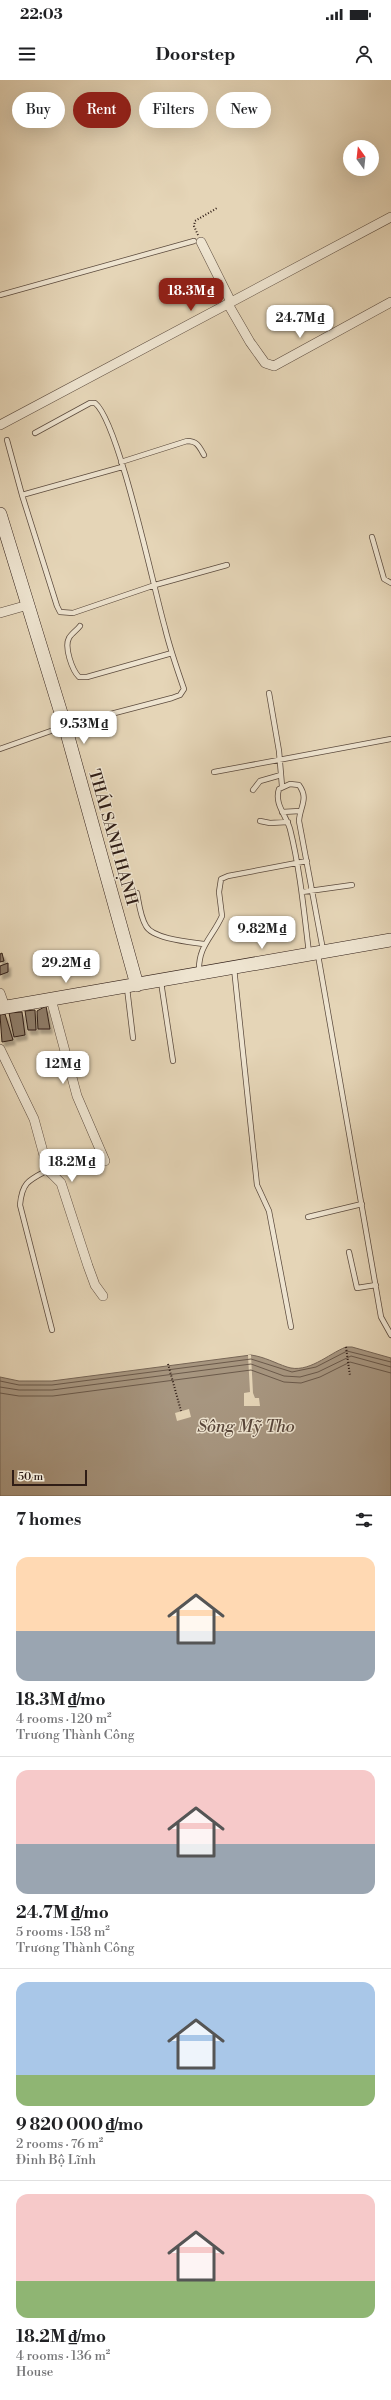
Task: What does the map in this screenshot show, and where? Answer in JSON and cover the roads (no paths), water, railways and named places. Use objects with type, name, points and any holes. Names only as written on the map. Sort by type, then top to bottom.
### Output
[{"type":"street","points":[[0,425],[391,217]]},
{"type":"street","points":[[198,242],[253,348],[265,363],[274,366],[391,302]]},
{"type":"street","name":"THÁI SANH HẠNH","points":[[0,514],[65,726],[132,986]]},
{"type":"street","points":[[0,613],[28,605]]},
{"type":"street","points":[[0,993],[3,1008],[391,940]]},
{"type":"street","points":[[51,1000],[77,1096],[105,1161]]},
{"type":"street","points":[[0,1049],[34,1119],[48,1170],[61,1183],[95,1285],[103,1296]]},
{"type":"lane","points":[[0,295],[198,242]]},
{"type":"lane","points":[[0,749],[65,726],[180,696],[184,689],[172,653],[121,462],[103,412],[95,403],[90,403],[35,433]]},
{"type":"lane","points":[[7,440],[22,495],[60,612],[73,614],[154,585],[227,564]]},
{"type":"lane","points":[[121,462],[187,441],[193,441],[199,445],[204,455]]},
{"type":"lane","points":[[22,495],[122,467]]},
{"type":"lane","points":[[372,537],[384,579],[391,583]]},
{"type":"lane","points":[[80,626],[69,638],[68,642],[70,658],[75,673],[79,677],[87,677],[172,653]]},
{"type":"lane","points":[[269,693],[282,786],[277,795],[282,812],[288,822],[302,892],[317,953],[381,1317],[391,1335]]},
{"type":"lane","points":[[214,772],[391,739]]},
{"type":"lane","points":[[253,790],[260,781],[281,775]]},
{"type":"lane","points":[[282,786],[290,784],[299,785],[305,799],[300,811],[312,890],[317,953]]},
{"type":"lane","points":[[282,812],[300,811]]},
{"type":"lane","points":[[260,821],[270,823],[288,822]]},
{"type":"lane","points":[[199,974],[198,963],[204,944],[222,916],[218,892],[221,879],[228,876],[307,861]]},
{"type":"lane","points":[[302,892],[352,885]]},
{"type":"lane","points":[[137,893],[146,928],[153,932],[179,940],[204,944]]},
{"type":"lane","points":[[234,968],[257,1185],[269,1211],[291,1328]]},
{"type":"lane","points":[[160,981],[173,1061]]},
{"type":"lane","points":[[132,986],[133,1038]]},
{"type":"lane","points":[[48,1170],[27,1182],[21,1191],[20,1205],[52,1330]]},
{"type":"lane","points":[[308,1217],[362,1204]]},
{"type":"lane","points":[[348,1252],[358,1288],[376,1285]]},
{"type":"water","name":"Sông Mỹ Tho","points":[[346,1347],[352,1347],[391,1358],[391,1496],[0,1496],[0,1377],[19,1381],[52,1381],[251,1355],[287,1367],[303,1368],[310,1366]]}]
